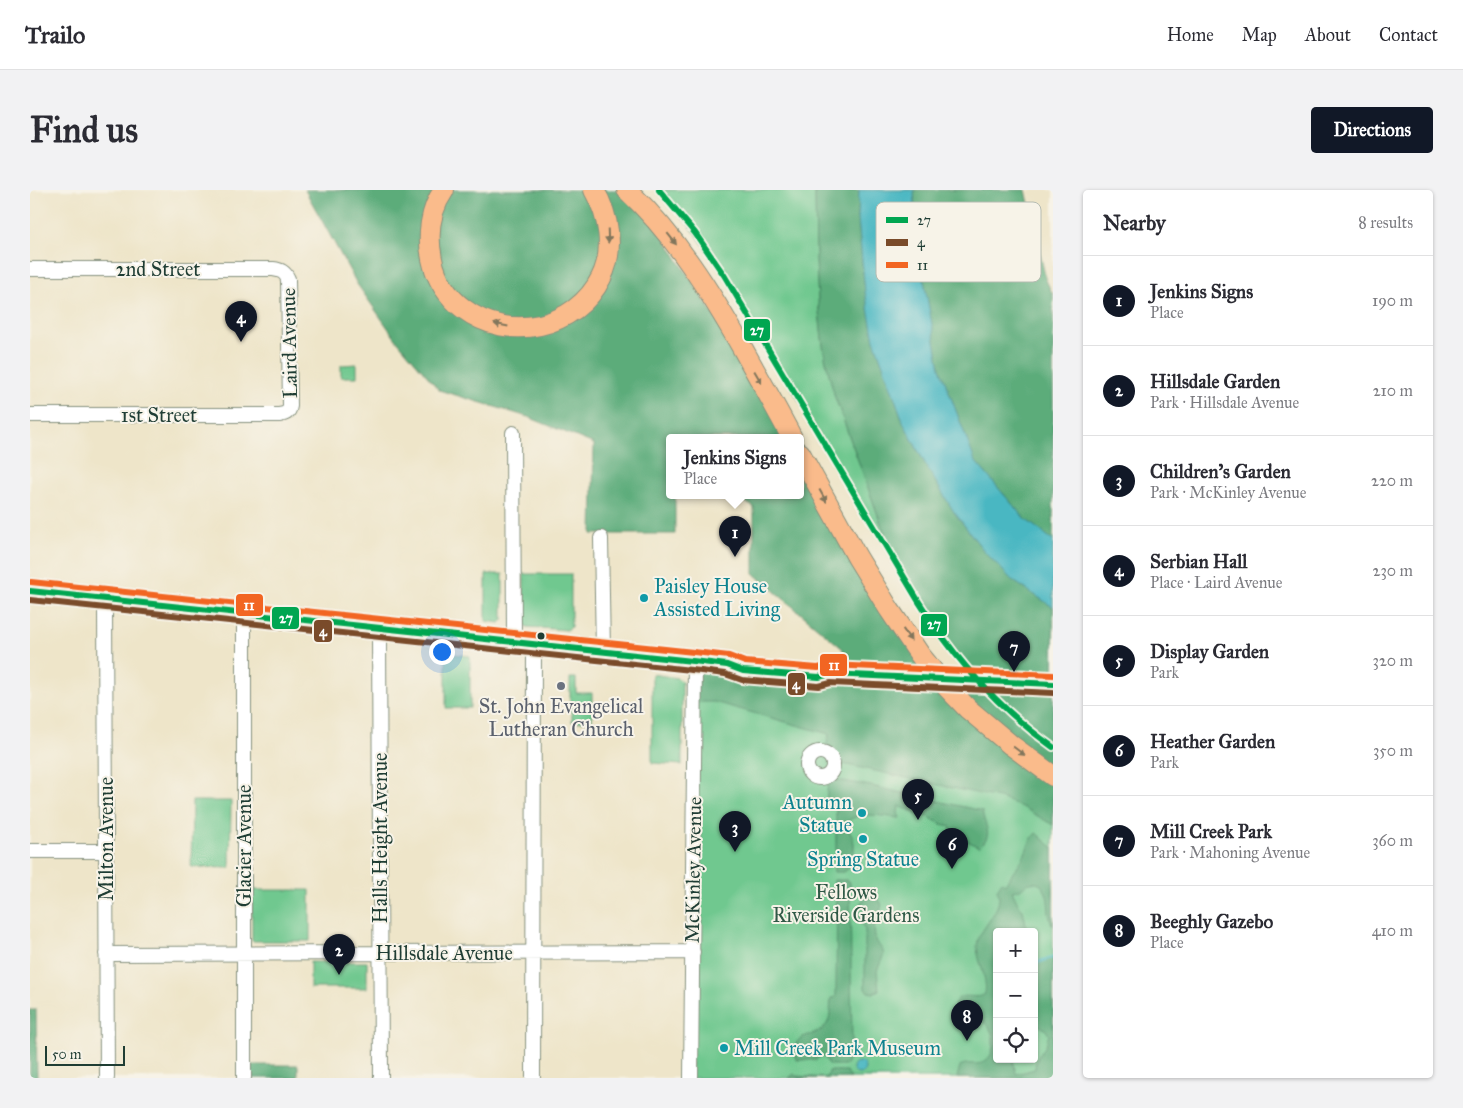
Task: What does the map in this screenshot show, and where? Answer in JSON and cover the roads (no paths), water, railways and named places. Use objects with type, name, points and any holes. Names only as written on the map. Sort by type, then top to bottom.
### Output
[{"type":"highway","points":[[444,190],[434,209],[429,234],[433,264],[438,279],[452,298],[467,311],[493,324],[516,328],[541,325],[555,321],[568,314],[583,303],[602,277],[606,263],[608,235],[603,205],[594,190]]},
{"type":"highway","points":[[627,190],[658,222],[697,274],[726,320],[790,434]]},
{"type":"highway","points":[[804,460],[834,516],[889,609],[926,662],[968,709],[1012,746],[1053,776]]},
{"type":"main road","points":[[30,591],[727,665],[743,671],[762,673],[819,677],[830,674],[1053,684]]},
{"type":"street","name":"2nd Street","points":[[30,269],[274,269],[285,273]]},
{"type":"street","name":"Laird Avenue","points":[[285,273],[288,279],[290,388],[290,410],[287,413]]},
{"type":"street","name":"1st Street","points":[[30,415],[279,415],[287,413]]},
{"type":"street","points":[[513,433],[514,642]]},
{"type":"street","points":[[601,538],[603,652]]},
{"type":"street","name":"Milton Avenue","points":[[106,600],[107,1078]]},
{"type":"street","name":"Glacier Avenue","points":[[244,614],[244,1078]]},
{"type":"street","name":"Halls Height Avenue","points":[[379,629],[381,1078]]},
{"type":"street","points":[[533,1078],[534,644]]},
{"type":"street","name":"McKinley Avenue","points":[[691,1078],[695,662]]},
{"type":"street","points":[[30,851],[106,851]]},
{"type":"street","name":"Hillsdale Avenue","points":[[106,954],[693,952]]},
{"type":"water","points":[[859,190],[914,190],[914,202],[876,202],[876,282],[924,282],[940,368],[975,461],[1025,519],[1053,540],[1053,607],[1012,580],[984,551],[954,512],[904,424],[874,340],[865,292],[858,219]]},
{"type":"water","points":[[859,1062],[865,1068],[859,1074],[853,1068]]},
{"type":"waterway","points":[[1038,963],[1053,957]]},
{"type":"place","name":"Serbian Hall","points":[[241,342]]},
{"type":"place","name":"Jenkins Signs","points":[[735,557]]},
{"type":"place","name":"Paisley House Assisted Living","points":[[644,598]]},
{"type":"place","name":"Mill Creek Park","points":[[1014,672]]},
{"type":"place","name":"St. John Evangelical Lutheran Church","points":[[561,686]]},
{"type":"place","name":"Autumn Statue","points":[[862,813]]},
{"type":"place","name":"Display Garden","points":[[918,820]]},
{"type":"place","name":"Spring Statue","points":[[863,839]]},
{"type":"place","name":"Children's Garden","points":[[735,852]]},
{"type":"place","name":"Heather Garden","points":[[952,869]]},
{"type":"place","name":"Hillsdale Garden","points":[[339,975]]},
{"type":"place","name":"Beeghly Gazebo","points":[[967,1041]]},
{"type":"place","name":"Mill Creek Park Museum","points":[[724,1048]]},
{"type":"park label","name":"Fellows Riverside Gardens","points":[[846,904]]}]
